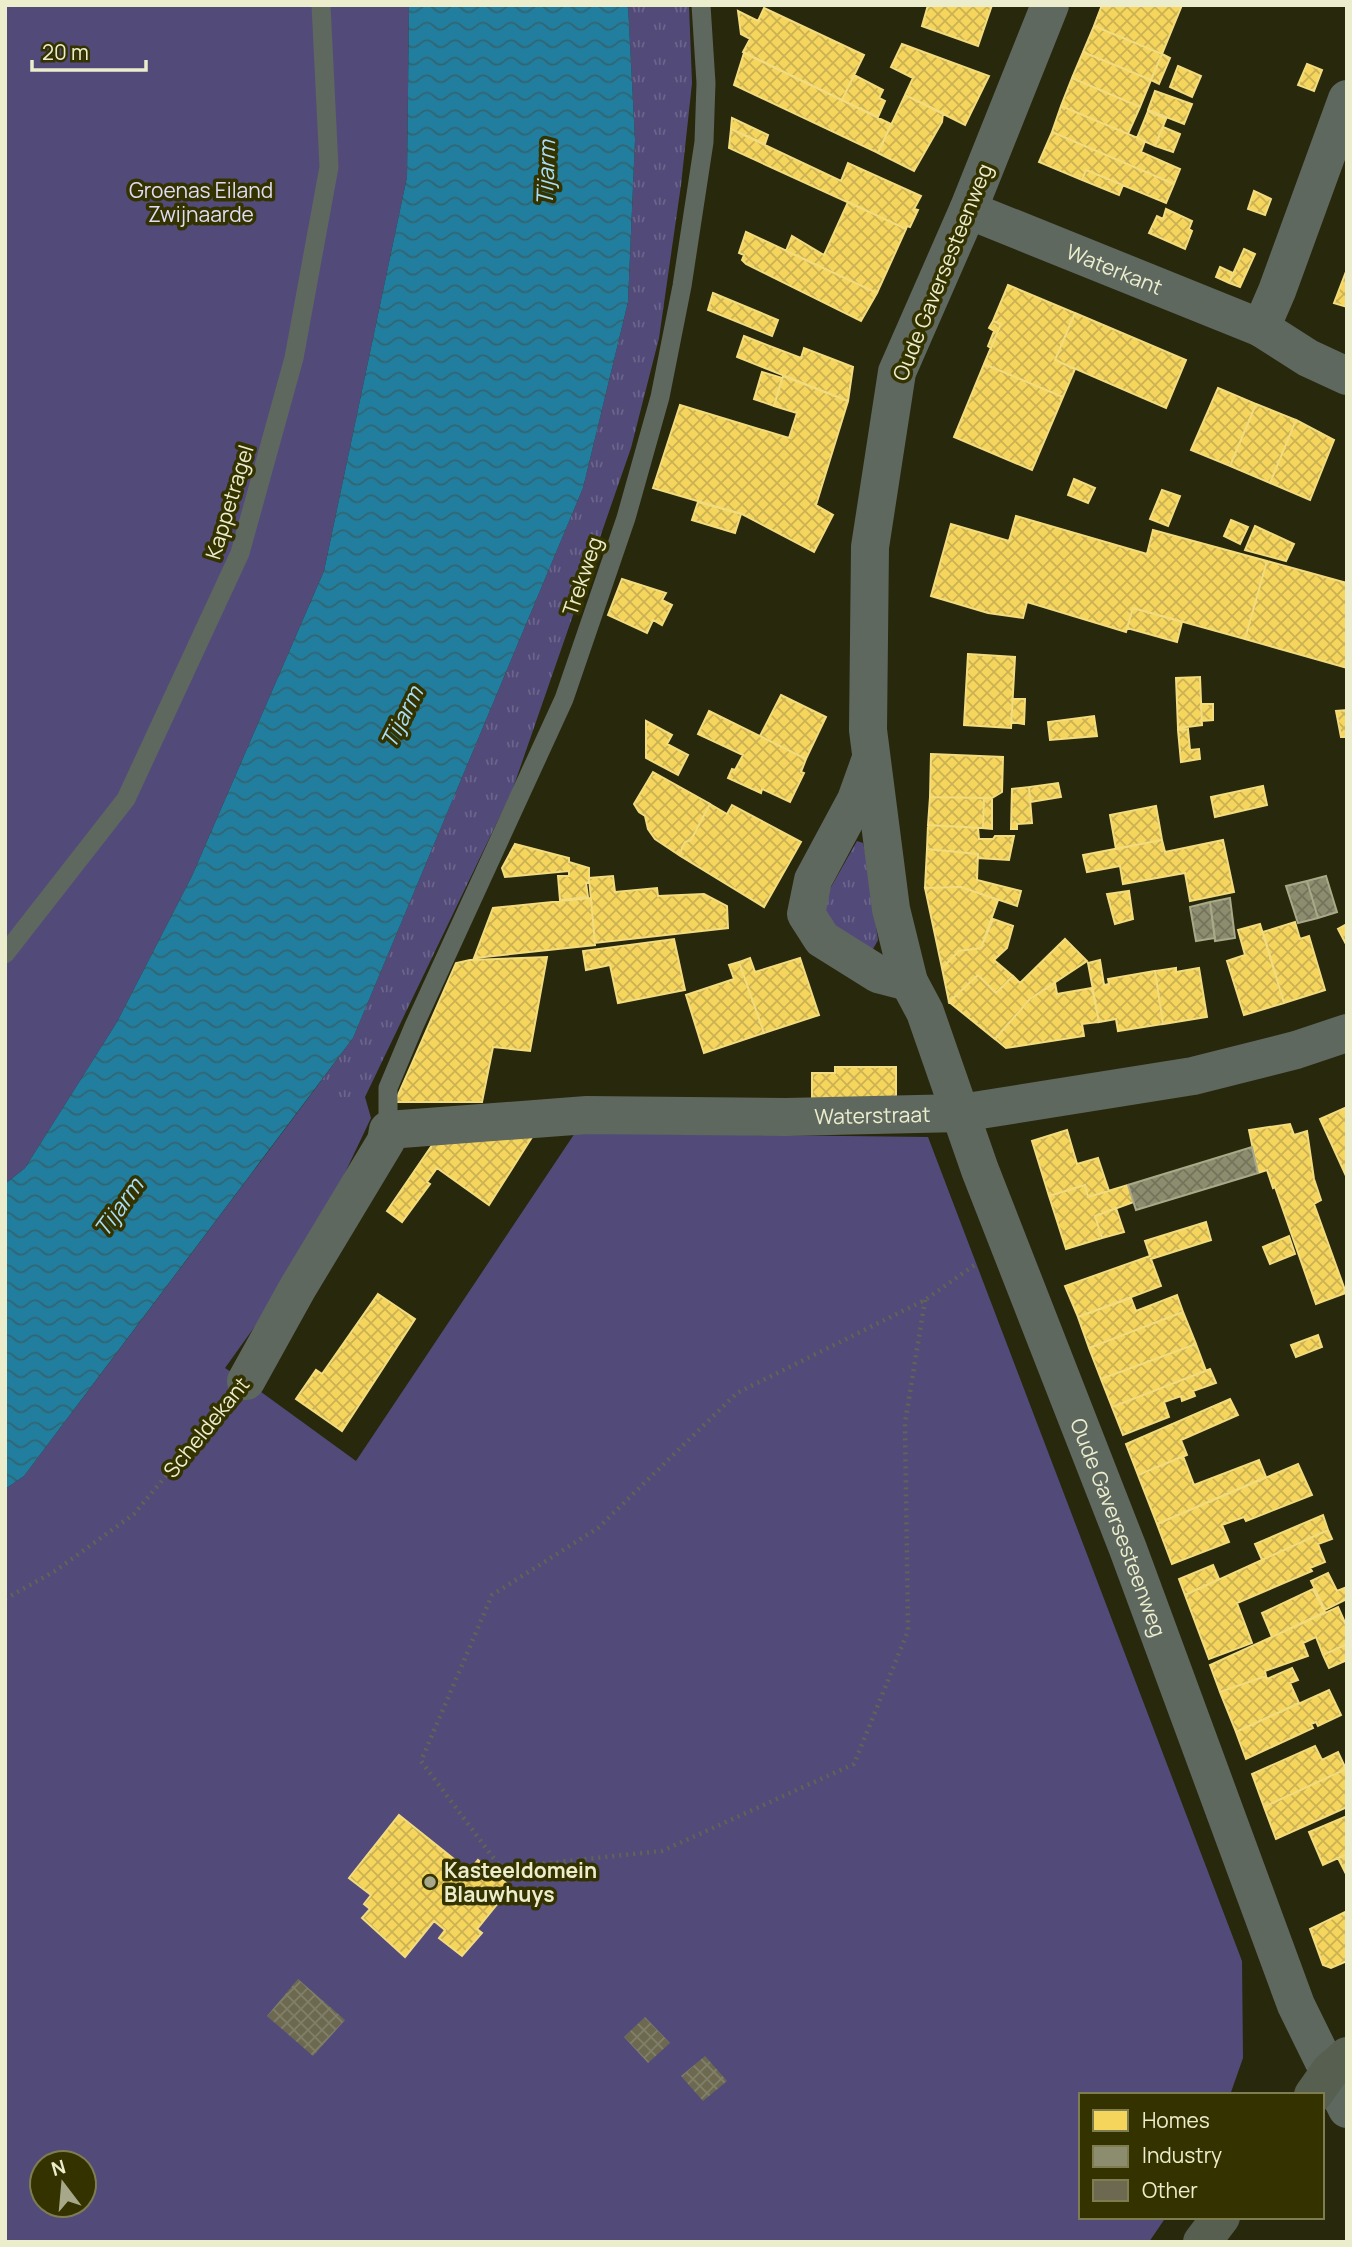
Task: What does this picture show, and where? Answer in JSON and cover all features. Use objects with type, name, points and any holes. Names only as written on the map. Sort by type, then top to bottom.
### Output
[{"type":"street","name":"Oude Gaversesteenweg","points":[[1050,5],[968,210],[897,372],[870,547],[870,759],[891,909],[909,982],[925,1012],[1008,1242],[1133,1562],[1296,2005],[1347,2109]]},
{"type":"street","points":[[1261,328],[1347,100]]},
{"type":"street","name":"Waterkant","points":[[968,210],[1261,328],[1308,358],[1347,376]]},
{"type":"street","name":"Oude Gaversesteenweg","points":[[870,759],[856,800],[813,880],[806,914],[822,939],[878,974],[909,982]]},
{"type":"street","name":"Waterstraat","points":[[388,1130],[587,1115],[961,1113],[1194,1076],[1347,1034]]},
{"type":"street","name":"Scheldekant","points":[[246,1381],[297,1289],[386,1141],[388,1130]]},
{"type":"street","points":[[1202,2242],[1219,2219]]},
{"type":"lane","name":"Kappetragel","points":[[5,954],[126,799],[240,553],[294,358],[329,167],[321,5]]},
{"type":"lane","name":"Trekweg","points":[[388,1130],[388,1088],[564,699],[626,518],[651,430],[673,341],[704,142],[706,83],[701,5]]},
{"type":"path","points":[[925,1300],[905,1423],[908,1631],[854,1764],[662,1851],[501,1868],[421,1760],[492,1595],[598,1528],[737,1393],[925,1300],[1008,1242]]},
{"type":"path","name":"Scheldekant","points":[[5,1599],[55,1571],[134,1514],[246,1381]]},
{"type":"green space","name":"Groenas Eiland Zwijnaarde","points":[[5,5],[409,5],[407,177],[324,571],[192,876],[117,1022],[25,1168],[5,1184]]},
{"type":"green space","points":[[628,5],[689,5],[692,83],[681,185],[659,338],[631,448],[512,791],[365,1097],[309,1097],[353,1038],[583,488],[628,302],[635,140]]},
{"type":"green space","points":[[857,841],[863,843],[865,852],[878,940],[873,949],[840,935],[825,910],[826,896]]},
{"type":"green space","points":[[309,1097],[365,1097],[371,1118],[306,1255],[225,1368],[356,1461],[575,1133],[928,1137],[1242,1961],[1243,2058],[1231,2093],[1079,2093],[1079,2219],[1165,2219],[1149,2242],[5,2242],[5,1489],[24,1476]]},
{"type":"water","name":"Tijarm","points":[[409,5],[628,5],[635,140],[628,302],[583,488],[353,1038],[24,1476],[5,1489],[5,1184],[25,1168],[117,1022],[192,876],[324,571],[407,177]]},
{"type":"building: Homes","points":[[928,5],[992,5],[978,46],[922,26]]},
{"type":"building: Homes","points":[[1102,5],[1182,5],[1162,54],[1094,26]]},
{"type":"building: Homes","points":[[764,8],[864,55],[842,100],[743,52],[750,39],[741,34],[738,11],[758,21]]},
{"type":"building: Homes","points":[[1094,26],[1162,54],[1151,80],[1083,52]]},
{"type":"building: Homes","points":[[902,44],[989,76],[965,125],[905,95],[913,78],[891,67]]},
{"type":"building: Homes","points":[[1083,52],[1151,80],[1140,107],[1072,78]]},
{"type":"building: Homes","points":[[744,53],[891,124],[878,153],[734,85]]},
{"type":"building: Homes","points":[[1162,54],[1170,58],[1159,84],[1151,80]]},
{"type":"building: Homes","points":[[1307,64],[1322,70],[1314,91],[1298,85]]},
{"type":"building: Homes","points":[[1178,66],[1201,76],[1192,97],[1170,87]]},
{"type":"building: Homes","points":[[854,75],[883,90],[879,98],[885,101],[878,117],[842,100]]},
{"type":"building: Homes","points":[[1072,78],[1140,107],[1128,134],[1061,106]]},
{"type":"building: Homes","points":[[1155,91],[1192,104],[1184,124],[1148,110]]},
{"type":"building: Homes","points":[[905,95],[943,113],[942,122],[914,171],[878,153]]},
{"type":"building: Homes","points":[[1061,106],[1145,141],[1141,152],[1180,169],[1174,184],[1052,132]]},
{"type":"building: Homes","points":[[1148,111],[1166,119],[1155,146],[1137,138]]},
{"type":"building: Homes","points":[[732,118],[768,135],[765,144],[731,129]]},
{"type":"building: Homes","points":[[1163,127],[1180,134],[1173,152],[1155,146]]},
{"type":"building: Homes","points":[[731,129],[841,181],[848,163],[921,196],[914,209],[918,210],[910,227],[907,226],[906,229],[729,148]]},
{"type":"building: Homes","points":[[1052,132],[1174,184],[1166,203],[1086,170],[1082,180],[1039,162]]},
{"type":"building: Homes","points":[[1086,170],[1123,185],[1119,195],[1082,180]]},
{"type":"building: Homes","points":[[1254,191],[1271,199],[1265,215],[1248,209]]},
{"type":"building: Homes","points":[[848,202],[906,229],[877,293],[786,251],[792,236],[824,255]]},
{"type":"building: Homes","points":[[1166,209],[1192,221],[1189,229],[1192,231],[1185,249],[1149,233],[1157,216],[1163,219]]},
{"type":"building: Homes","points":[[746,232],[877,293],[861,321],[746,264],[742,260],[744,255],[739,253]]},
{"type":"building: Homes","points":[[1244,249],[1255,254],[1240,287],[1229,283]]},
{"type":"building: Homes","points":[[1220,267],[1233,273],[1229,283],[1216,277]]},
{"type":"building: Homes","points":[[1347,269],[1347,307],[1334,303]]},
{"type":"building: Homes","points":[[1008,285],[1075,313],[1055,360],[1075,369],[1063,397],[984,364],[1001,324],[993,321]]},
{"type":"building: Homes","points":[[713,293],[778,320],[772,336],[708,310]]},
{"type":"building: Homes","points":[[1075,313],[1186,360],[1166,408],[1055,360]]},
{"type":"building: Homes","points":[[993,321],[1001,324],[991,348],[988,346],[994,331],[989,328]]},
{"type":"building: Homes","points":[[744,336],[801,358],[804,348],[853,367],[848,401],[737,357]]},
{"type":"building: Homes","points":[[984,364],[1063,397],[1032,470],[954,437]]},
{"type":"building: Homes","points":[[762,372],[782,378],[774,406],[754,399]]},
{"type":"building: Homes","points":[[783,376],[848,401],[816,505],[833,515],[814,552],[742,514],[653,488],[680,405],[789,438],[797,413],[774,406]]},
{"type":"building: Homes","points":[[1218,388],[1256,404],[1230,466],[1191,450]]},
{"type":"building: Homes","points":[[1256,404],[1296,420],[1270,483],[1230,466]]},
{"type":"building: Homes","points":[[1296,420],[1334,440],[1310,500],[1270,483]]},
{"type":"building: Homes","points":[[1074,479],[1095,488],[1088,503],[1068,495]]},
{"type":"building: Homes","points":[[1162,490],[1180,496],[1168,526],[1150,519]]},
{"type":"building: Homes","points":[[698,502],[741,514],[735,533],[692,520]]},
{"type":"building: Homes","points":[[1016,516],[1147,554],[1153,530],[1267,561],[1245,639],[1133,608],[1126,632],[1027,602],[1023,618],[988,613],[931,596],[951,524],[1009,541]]},
{"type":"building: Homes","points":[[1231,520],[1248,527],[1240,544],[1224,536]]},
{"type":"building: Homes","points":[[1255,526],[1294,544],[1286,561],[1245,550]]},
{"type":"building: Homes","points":[[1267,561],[1347,583],[1347,668],[1245,639]]},
{"type":"building: Homes","points":[[622,579],[666,593],[662,600],[672,605],[662,625],[653,620],[647,633],[608,615]]},
{"type":"building: Homes","points":[[1133,608],[1182,622],[1177,642],[1127,628]]},
{"type":"building: Homes","points":[[968,654],[1015,657],[1011,728],[964,725]]},
{"type":"building: Homes","points":[[1200,677],[1202,725],[1178,728],[1176,678]]},
{"type":"building: Homes","points":[[781,695],[826,717],[806,759],[760,736]]},
{"type":"building: Homes","points":[[1013,699],[1025,699],[1024,724],[1011,722]]},
{"type":"building: Homes","points":[[1201,704],[1213,704],[1213,720],[1202,721]]},
{"type":"building: Homes","points":[[1347,710],[1347,737],[1341,737],[1336,711]]},
{"type":"building: Homes","points":[[709,711],[806,759],[801,772],[804,773],[790,802],[728,778],[743,755],[698,734]]},
{"type":"building: Homes","points":[[1094,716],[1097,736],[1050,740],[1048,722]]},
{"type":"building: Homes","points":[[646,721],[672,735],[667,744],[688,755],[678,775],[646,758]]},
{"type":"building: Homes","points":[[1188,729],[1190,750],[1199,749],[1200,759],[1181,762],[1178,730]]},
{"type":"building: Homes","points":[[931,754],[1003,757],[1002,792],[992,798],[930,797]]},
{"type":"building: Homes","points":[[653,772],[710,804],[691,840],[685,842],[679,855],[655,839],[648,829],[645,816],[634,804]]},
{"type":"building: Homes","points":[[1058,783],[1061,797],[1030,802],[1029,787]]},
{"type":"building: Homes","points":[[1263,786],[1267,805],[1215,817],[1211,797]]},
{"type":"building: Homes","points":[[1029,787],[1032,823],[1017,824],[1017,829],[1011,829],[1012,789]]},
{"type":"building: Homes","points":[[930,797],[984,798],[983,828],[928,825]]},
{"type":"building: Homes","points":[[984,798],[992,798],[992,829],[983,828]]},
{"type":"building: Homes","points":[[710,804],[727,814],[732,805],[801,842],[764,907],[679,855],[685,842],[691,840]]},
{"type":"building: Homes","points":[[1156,806],[1162,840],[1116,849],[1110,815]]},
{"type":"building: Homes","points":[[928,825],[978,828],[979,839],[1014,836],[1009,860],[978,858],[978,854],[927,849]]},
{"type":"building: Homes","points":[[1162,840],[1165,852],[1223,840],[1234,892],[1190,901],[1185,873],[1123,884],[1120,866],[1087,872],[1083,855]]},
{"type":"building: Homes","points":[[515,844],[569,858],[569,862],[589,868],[589,882],[586,883],[588,897],[560,900],[558,876],[569,876],[569,871],[505,877],[502,868]]},
{"type":"building: Homes","points":[[927,849],[978,854],[977,880],[1021,891],[1017,906],[961,887],[925,888]]},
{"type":"building: Homes","points":[[613,876],[615,892],[657,888],[658,896],[704,894],[727,906],[728,928],[595,943],[589,878]]},
{"type":"building: Homes","points":[[961,887],[998,900],[981,948],[959,951],[942,968],[925,888]]},
{"type":"building: Homes","points":[[1129,891],[1133,919],[1115,924],[1107,894]]},
{"type":"building: Homes","points":[[591,898],[595,945],[474,958],[493,908]]},
{"type":"building: Homes","points":[[993,919],[1013,926],[1007,948],[994,960],[1013,976],[996,993],[978,975],[949,1002],[942,968],[959,951],[981,948]]},
{"type":"building: Homes","points":[[1295,922],[1300,939],[1309,936],[1325,990],[1284,1003],[1263,932]]},
{"type":"building: Homes","points":[[1260,924],[1284,1003],[1244,1015],[1227,961],[1245,955],[1238,930]]},
{"type":"building: Homes","points":[[1347,924],[1347,946],[1338,929]]},
{"type":"building: Homes","points":[[674,939],[685,990],[618,1003],[610,965],[586,970],[583,951]]},
{"type":"building: Homes","points":[[1065,939],[1087,961],[1030,999],[995,1039],[949,1002],[978,975],[996,993],[1013,976],[1020,983]]},
{"type":"building: Homes","points":[[547,957],[530,1051],[493,1047],[482,1102],[395,1102],[456,963]]},
{"type":"building: Homes","points":[[750,958],[755,972],[800,958],[819,1015],[764,1033],[739,962]]},
{"type":"building: Homes","points":[[1100,960],[1104,985],[1109,984],[1108,979],[1155,971],[1163,1024],[1118,1031],[1116,1019],[1099,1022],[1088,963]]},
{"type":"building: Homes","points":[[739,962],[764,1033],[704,1053],[686,995],[734,979],[729,965]]},
{"type":"building: Homes","points":[[1176,968],[1176,972],[1199,968],[1207,1017],[1163,1024],[1155,971]]},
{"type":"building: Homes","points":[[1055,983],[1057,994],[1092,988],[1099,1022],[1082,1024],[1084,1036],[1006,1048],[995,1039],[1030,999]]},
{"type":"building: Homes","points":[[835,1067],[896,1067],[896,1102],[812,1102],[812,1073],[835,1073]]},
{"type":"building: Homes","points":[[1347,1107],[1347,1178],[1320,1119]]},
{"type":"building: Homes","points":[[1290,1124],[1294,1135],[1307,1131],[1314,1179],[1321,1200],[1314,1204],[1346,1293],[1316,1304],[1275,1187],[1273,1188],[1267,1170],[1258,1173],[1249,1130]]},
{"type":"building: Homes","points":[[1067,1130],[1077,1164],[1098,1158],[1109,1191],[1088,1197],[1085,1185],[1049,1196],[1032,1141]]},
{"type":"building: Homes","points":[[534,1134],[489,1205],[437,1168],[427,1182],[430,1184],[402,1222],[387,1211],[439,1135]]},
{"type":"building: Homes","points":[[1085,1185],[1088,1197],[1128,1185],[1134,1202],[1095,1216],[1102,1238],[1066,1249],[1049,1196]]},
{"type":"building: Homes","points":[[1116,1208],[1124,1232],[1102,1238],[1095,1216]]},
{"type":"building: Homes","points":[[1206,1222],[1211,1240],[1151,1259],[1161,1286],[1078,1317],[1065,1286],[1150,1256],[1145,1241]]},
{"type":"building: Homes","points":[[1289,1236],[1295,1254],[1270,1264],[1263,1247]]},
{"type":"building: Homes","points":[[378,1294],[415,1319],[342,1431],[296,1399],[316,1370],[322,1374]]},
{"type":"building: Homes","points":[[1177,1295],[1183,1312],[1089,1348],[1078,1317],[1131,1298],[1136,1311]]},
{"type":"building: Homes","points":[[1183,1312],[1196,1344],[1101,1379],[1089,1348]]},
{"type":"building: Homes","points":[[1318,1335],[1322,1347],[1296,1357],[1291,1345]]},
{"type":"building: Homes","points":[[1196,1344],[1206,1371],[1112,1407],[1101,1379]]},
{"type":"building: Homes","points":[[1210,1369],[1216,1383],[1193,1391],[1195,1396],[1182,1401],[1181,1396],[1164,1402],[1169,1417],[1123,1435],[1112,1407]]},
{"type":"building: Homes","points":[[1230,1399],[1238,1415],[1181,1440],[1187,1455],[1138,1475],[1126,1444]]},
{"type":"building: Homes","points":[[1183,1456],[1194,1485],[1259,1460],[1266,1477],[1157,1524],[1138,1475]]},
{"type":"building: Homes","points":[[1298,1464],[1312,1495],[1246,1521],[1244,1517],[1222,1525],[1229,1542],[1172,1564],[1157,1524]]},
{"type":"building: Homes","points":[[1323,1515],[1328,1530],[1262,1560],[1255,1544]]},
{"type":"building: Homes","points":[[1328,1530],[1332,1539],[1318,1544],[1325,1562],[1310,1568],[1312,1571],[1237,1603],[1252,1643],[1209,1659],[1185,1595]]},
{"type":"building: Homes","points":[[1213,1565],[1219,1579],[1185,1595],[1179,1579]]},
{"type":"building: Homes","points":[[1328,1573],[1337,1591],[1347,1587],[1347,1599],[1325,1610],[1311,1581]]},
{"type":"building: Homes","points":[[1313,1589],[1325,1612],[1272,1637],[1262,1613]]},
{"type":"building: Homes","points":[[1338,1607],[1347,1627],[1347,1644],[1323,1655],[1316,1637],[1303,1643],[1308,1656],[1265,1671],[1266,1676],[1220,1692],[1210,1665]]},
{"type":"building: Homes","points":[[1347,1644],[1347,1660],[1329,1668],[1323,1655]]},
{"type":"building: Homes","points":[[1292,1668],[1298,1680],[1290,1683],[1299,1703],[1236,1732],[1220,1692],[1266,1676],[1267,1679]]},
{"type":"building: Homes","points":[[1329,1690],[1341,1715],[1318,1726],[1316,1722],[1311,1724],[1313,1728],[1246,1759],[1236,1732]]},
{"type":"building: Homes","points":[[1315,1746],[1322,1760],[1338,1752],[1346,1769],[1264,1807],[1252,1774]]},
{"type":"building: Homes","points":[[1346,1769],[1347,1807],[1276,1839],[1264,1807]]},
{"type":"building: Homes","name":"Kasteeldomein Blauwhuys","points":[[399,1815],[469,1871],[478,1860],[511,1887],[477,1929],[482,1933],[462,1956],[439,1938],[445,1930],[434,1921],[405,1957],[362,1918],[370,1909],[364,1904],[371,1895],[349,1878]]},
{"type":"building: Homes","points":[[1347,1816],[1347,1854],[1323,1865],[1309,1832]]},
{"type":"building: Homes","points":[[1347,1854],[1347,1876],[1338,1858]]},
{"type":"building: Homes","points":[[1347,1911],[1347,1961],[1331,1968],[1323,1965],[1310,1929]]},
{"type":"building: Industry","points":[[1326,876],[1337,912],[1318,918],[1307,881]]},
{"type":"building: Industry","points":[[1307,881],[1318,918],[1298,923],[1286,886]]},
{"type":"building: Industry","points":[[1230,898],[1235,938],[1215,941],[1210,902]]},
{"type":"building: Industry","points":[[1210,902],[1215,938],[1196,941],[1190,907]]},
{"type":"building: Industry","points":[[1252,1147],[1258,1173],[1136,1210],[1128,1185]]},
{"type":"building: Other","points":[[298,1979],[345,2020],[313,2056],[267,2016]]},
{"type":"building: Other","points":[[645,2017],[670,2043],[648,2063],[624,2037]]},
{"type":"building: Other","points":[[705,2056],[727,2081],[703,2101],[681,2076]]},
{"type":"place","name":"Kasteeldomein Blauwhuys","points":[[430,1882]]}]
